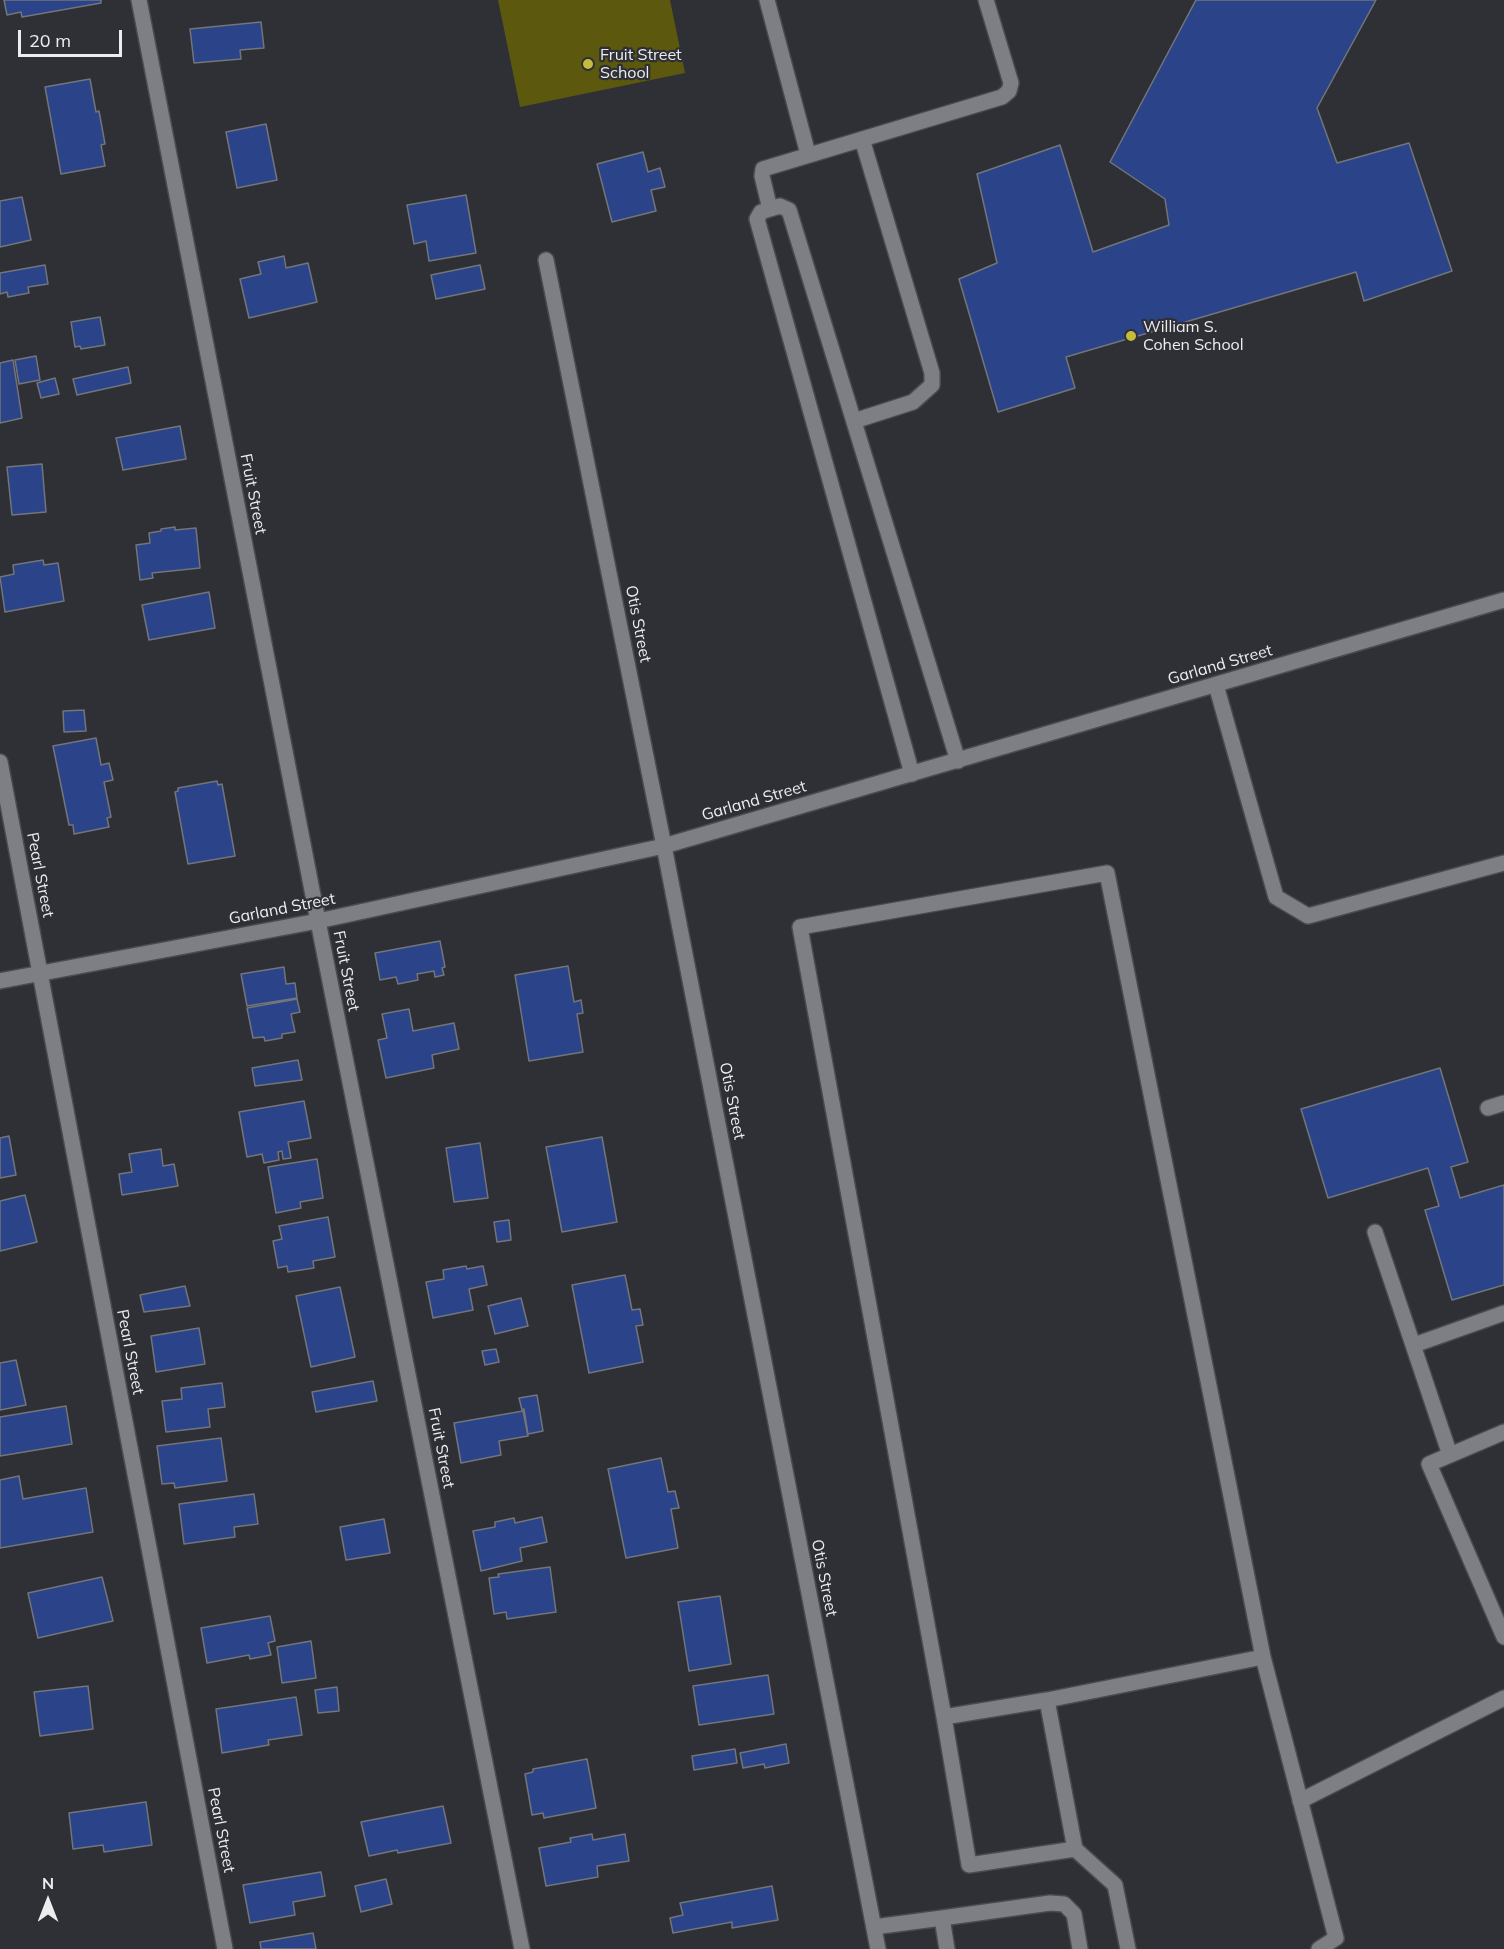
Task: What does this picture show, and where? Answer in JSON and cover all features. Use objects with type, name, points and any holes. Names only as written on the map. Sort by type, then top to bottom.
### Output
[{"type":"street","name":"Fruit Street","points":[[140,0],[318,921],[522,1949]]},
{"type":"street","points":[[767,0],[808,154]]},
{"type":"street","points":[[770,209],[762,176],[763,169],[1002,97],[1009,91],[1011,83],[986,0]]},
{"type":"street","points":[[854,421],[913,402],[932,385],[932,373],[862,139]]},
{"type":"street","points":[[912,774],[757,219],[761,212],[770,209],[780,206],[789,210],[958,760]]},
{"type":"street","name":"Otis Street","points":[[546,260],[664,846],[878,1949]]},
{"type":"street","name":"Garland Street","points":[[0,981],[318,921],[664,846],[1504,600]]},
{"type":"street","points":[[1216,685],[1276,897],[1308,916],[1504,863]]},
{"type":"street","name":"Pearl Street","points":[[0,762],[225,1949]]},
{"type":"street","points":[[1075,1849],[969,1865],[800,927],[1107,873],[1263,1657],[1336,1938],[1319,1949]]},
{"type":"street","points":[[1488,1108],[1504,1103]]},
{"type":"street","points":[[1375,1232],[1450,1455]]},
{"type":"street","points":[[1414,1345],[1504,1313]]},
{"type":"street","points":[[1504,1432],[1429,1464],[1504,1637]]},
{"type":"street","points":[[944,1717],[1047,1700],[1263,1657]]},
{"type":"street","points":[[1300,1801],[1504,1698]]},
{"type":"street","points":[[1047,1700],[1075,1849],[1115,1885],[1128,1949]]},
{"type":"street","points":[[874,1928],[1050,1903],[1064,1904],[1074,1914],[1080,1949]]},
{"type":"street","points":[[942,1918],[947,1949]]},
{"type":"shaded area","points":[[498,0],[670,0],[685,73],[520,107]]},
{"type":"building","points":[[4,0],[101,0],[101,3],[22,17],[21,12],[7,15]]},
{"type":"building","points":[[1196,0],[1376,0],[1317,108],[1337,163],[1409,143],[1452,271],[1364,301],[1356,272],[1066,357],[1075,388],[998,412],[959,279],[997,263],[977,174],[1060,145],[1093,252],[1169,225],[1165,199],[1110,162]]},
{"type":"building","points":[[261,22],[264,48],[240,50],[241,59],[194,63],[190,29]]},
{"type":"building","points":[[90,79],[105,144],[101,145],[105,166],[61,174],[45,87]]},
{"type":"building","points":[[266,124],[277,180],[237,188],[226,132]]},
{"type":"building","points":[[643,152],[648,172],[660,168],[665,187],[651,190],[656,211],[612,222],[597,164]]},
{"type":"building","points":[[466,195],[476,253],[429,261],[426,241],[414,244],[407,205]]},
{"type":"building","points":[[22,197],[31,240],[0,247],[0,201]]},
{"type":"building","points":[[284,256],[286,268],[308,263],[317,302],[249,318],[240,279],[261,274],[258,262]]},
{"type":"building","points":[[45,265],[48,284],[28,287],[29,293],[8,297],[7,292],[0,294],[0,273]]},
{"type":"building","points":[[480,265],[485,289],[436,299],[431,275]]},
{"type":"building","points":[[100,317],[105,345],[81,349],[80,346],[75,347],[71,322]]},
{"type":"building","points":[[36,356],[40,380],[19,384],[15,360]]},
{"type":"building","points":[[13,360],[22,418],[0,423],[0,363]]},
{"type":"building","points":[[128,367],[131,383],[77,395],[73,379]]},
{"type":"building","points":[[55,378],[59,394],[41,398],[37,383]]},
{"type":"building","points":[[180,426],[186,459],[123,470],[116,438]]},
{"type":"building","points":[[42,464],[46,512],[12,515],[7,467]]},
{"type":"building","points":[[175,527],[175,530],[196,528],[200,568],[152,573],[153,578],[140,580],[136,545],[150,543],[149,533]]},
{"type":"building","points":[[43,560],[44,565],[58,563],[64,601],[5,612],[0,577],[14,574],[13,565]]},
{"type":"building","points":[[209,592],[215,628],[149,640],[142,605]]},
{"type":"building","points":[[84,710],[86,731],[64,732],[63,711]]},
{"type":"building","points":[[96,738],[101,765],[109,763],[113,780],[104,782],[111,817],[107,818],[109,827],[74,834],[73,825],[69,825],[53,746]]},
{"type":"building","points":[[217,781],[218,785],[222,784],[235,856],[188,864],[175,792],[178,788]]},
{"type":"building","points":[[440,941],[445,967],[442,968],[444,975],[435,977],[434,971],[417,974],[418,980],[398,984],[396,977],[380,980],[375,953]]},
{"type":"building","points":[[568,966],[574,1002],[581,1000],[583,1013],[577,1014],[583,1052],[529,1061],[515,975]]},
{"type":"building","points":[[284,967],[286,984],[295,983],[297,998],[247,1006],[241,974]]},
{"type":"building","points":[[297,999],[300,1012],[291,1014],[295,1032],[282,1034],[282,1038],[265,1041],[264,1037],[253,1038],[247,1008]]},
{"type":"building","points":[[409,1009],[413,1031],[454,1023],[459,1049],[432,1055],[434,1068],[386,1078],[378,1040],[387,1038],[382,1014]]},
{"type":"building","points":[[298,1060],[302,1080],[255,1086],[252,1068]]},
{"type":"building","points":[[1440,1068],[1468,1162],[1451,1167],[1460,1198],[1504,1185],[1504,1285],[1452,1300],[1425,1210],[1439,1206],[1428,1168],[1328,1198],[1301,1109]]},
{"type":"building","points":[[304,1101],[311,1138],[288,1142],[291,1158],[283,1159],[282,1151],[278,1152],[279,1160],[264,1163],[262,1154],[247,1157],[239,1112]]},
{"type":"building","points":[[9,1136],[16,1175],[0,1178],[0,1138]]},
{"type":"building","points":[[602,1137],[617,1222],[562,1232],[546,1147]]},
{"type":"building","points":[[480,1143],[488,1198],[454,1202],[446,1148]]},
{"type":"building","points":[[161,1149],[163,1166],[174,1164],[178,1186],[122,1195],[119,1174],[132,1172],[129,1154]]},
{"type":"building","points":[[317,1159],[323,1198],[300,1202],[301,1208],[276,1213],[268,1167]]},
{"type":"building","points":[[25,1195],[37,1242],[0,1251],[0,1201]]},
{"type":"building","points":[[328,1217],[335,1257],[313,1261],[314,1268],[288,1272],[287,1266],[278,1268],[273,1241],[282,1239],[279,1226]]},
{"type":"building","points":[[509,1220],[511,1240],[497,1242],[494,1222]]},
{"type":"building","points":[[466,1266],[467,1269],[483,1266],[487,1285],[469,1289],[473,1310],[433,1318],[426,1282],[444,1279],[443,1270]]},
{"type":"building","points":[[625,1275],[632,1310],[640,1309],[643,1325],[636,1326],[643,1362],[589,1373],[572,1285]]},
{"type":"building","points":[[185,1286],[190,1306],[144,1312],[140,1295]]},
{"type":"building","points":[[340,1287],[355,1357],[311,1367],[296,1296]]},
{"type":"building","points":[[521,1298],[528,1326],[495,1334],[488,1306]]},
{"type":"building","points":[[199,1328],[205,1364],[156,1372],[151,1336]]},
{"type":"building","points":[[496,1349],[499,1362],[485,1365],[482,1351]]},
{"type":"building","points":[[16,1360],[26,1405],[0,1410],[0,1363]]},
{"type":"building","points":[[373,1381],[377,1401],[316,1412],[312,1392]]},
{"type":"building","points":[[222,1383],[225,1407],[208,1409],[210,1427],[166,1432],[162,1401],[182,1399],[181,1388]]},
{"type":"building","points":[[537,1395],[543,1431],[528,1434],[524,1409],[522,1410],[519,1398]]},
{"type":"building","points":[[66,1406],[72,1444],[0,1456],[0,1417]]},
{"type":"building","points":[[523,1411],[528,1436],[499,1441],[501,1455],[461,1463],[454,1423]]},
{"type":"building","points":[[221,1438],[227,1481],[175,1488],[174,1483],[162,1484],[157,1446]]},
{"type":"building","points":[[661,1458],[668,1492],[675,1491],[679,1508],[671,1509],[678,1548],[626,1558],[608,1469]]},
{"type":"building","points":[[19,1476],[23,1499],[86,1488],[93,1532],[0,1548],[0,1480]]},
{"type":"building","points":[[254,1494],[258,1524],[234,1527],[235,1537],[184,1544],[179,1504]]},
{"type":"building","points":[[542,1517],[547,1542],[520,1548],[522,1561],[481,1571],[473,1531],[495,1527],[495,1522],[514,1518],[515,1523]]},
{"type":"building","points":[[384,1519],[390,1553],[346,1560],[340,1527]]},
{"type":"building","points":[[550,1567],[556,1612],[507,1619],[506,1612],[494,1614],[489,1578],[499,1577],[498,1574]]},
{"type":"building","points":[[102,1577],[113,1621],[38,1638],[28,1593]]},
{"type":"building","points":[[720,1596],[731,1664],[689,1671],[678,1602]]},
{"type":"building","points":[[270,1616],[275,1641],[268,1643],[271,1655],[250,1659],[249,1655],[207,1663],[201,1628]]},
{"type":"building","points":[[311,1641],[316,1678],[282,1683],[277,1647]]},
{"type":"building","points":[[768,1675],[774,1714],[699,1725],[693,1686]]},
{"type":"building","points":[[88,1686],[93,1729],[40,1736],[34,1692]]},
{"type":"building","points":[[337,1687],[339,1711],[318,1713],[315,1690]]},
{"type":"building","points":[[296,1697],[302,1735],[268,1740],[269,1745],[222,1753],[216,1709]]},
{"type":"building","points":[[786,1744],[789,1763],[765,1768],[764,1764],[743,1768],[740,1753]]},
{"type":"building","points":[[735,1749],[737,1763],[694,1770],[692,1756]]},
{"type":"building","points":[[587,1759],[596,1808],[544,1818],[543,1813],[532,1815],[525,1774],[533,1772],[533,1769]]},
{"type":"building","points":[[146,1802],[152,1845],[104,1852],[103,1845],[73,1849],[69,1813]]},
{"type":"building","points":[[443,1806],[451,1843],[369,1856],[361,1822]]},
{"type":"building","points":[[592,1834],[593,1840],[625,1834],[629,1861],[597,1866],[598,1877],[546,1886],[539,1848],[571,1842],[570,1838]]},
{"type":"building","points":[[321,1872],[325,1896],[293,1902],[295,1915],[250,1923],[243,1885]]},
{"type":"building","points":[[386,1879],[392,1904],[361,1912],[355,1886]]},
{"type":"building","points":[[772,1886],[778,1920],[732,1928],[732,1922],[673,1933],[670,1918],[683,1915],[680,1903]]},
{"type":"building","points":[[313,1933],[316,1949],[261,1949],[260,1942]]},
{"type":"place","name":"Fruit Street School","points":[[588,64]]},
{"type":"place","name":"William S. Cohen School","points":[[1131,336]]}]
